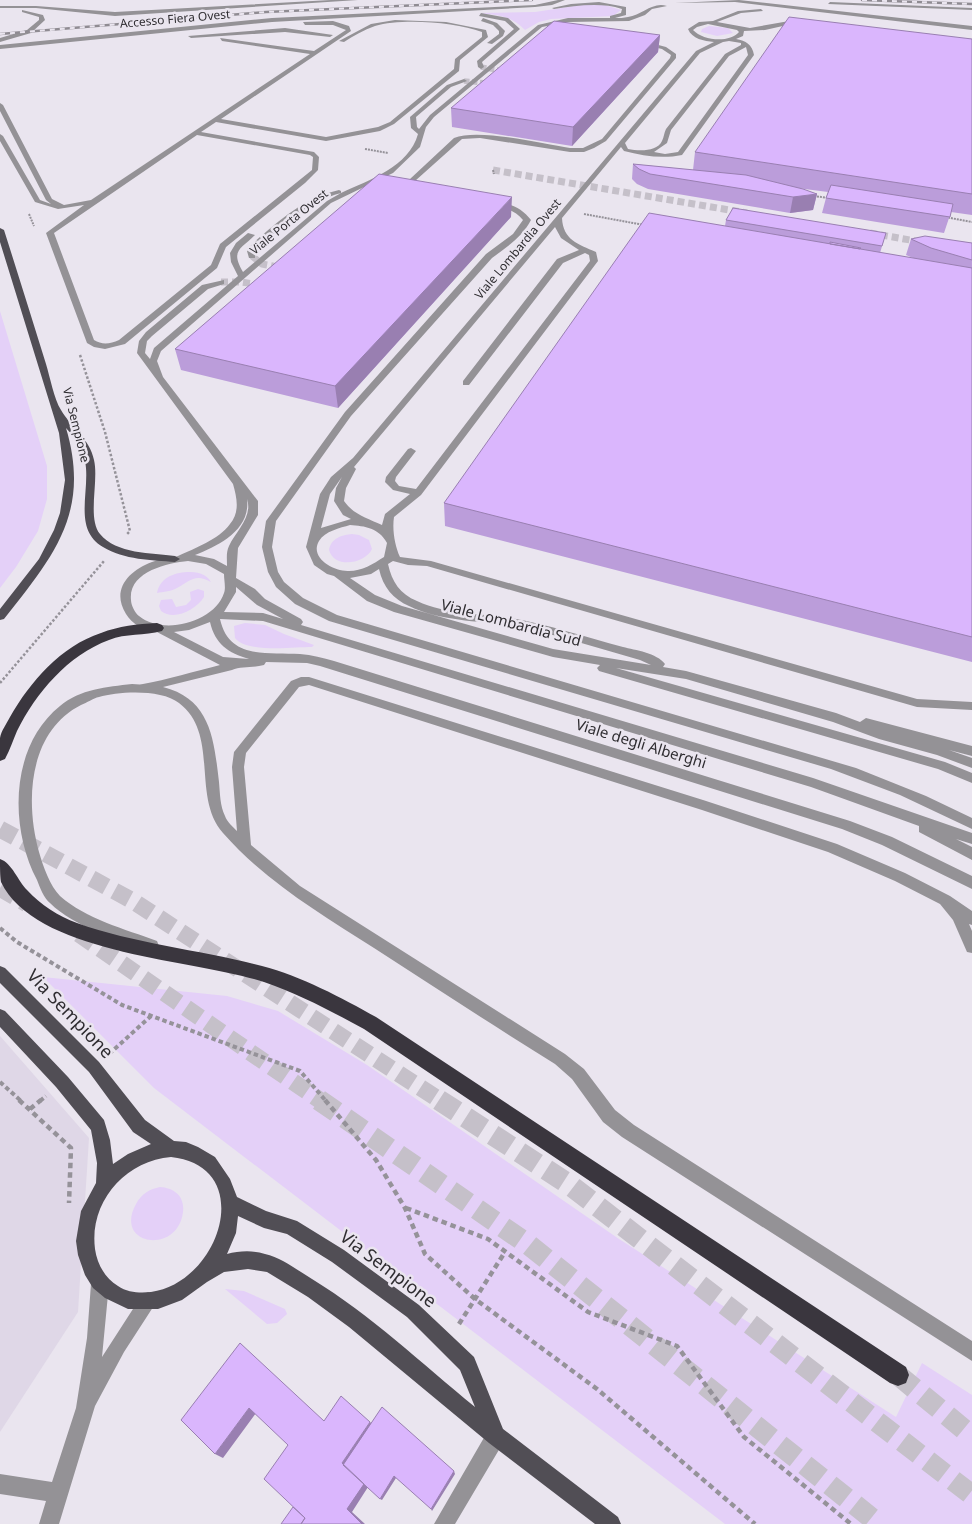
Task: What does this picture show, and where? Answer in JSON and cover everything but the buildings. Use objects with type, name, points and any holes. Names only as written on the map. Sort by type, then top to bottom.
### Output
[{"type":"highway","points":[[0,756],[10,732],[32,695],[52,670],[69,656],[110,634],[141,627],[157,628]]},
{"type":"highway","points":[[0,866],[21,896],[50,919],[81,932],[170,954],[264,974],[327,999],[370,1023],[898,1375]]},
{"type":"main road","name":"Via Sempione","points":[[0,230],[55,408],[69,459],[71,483],[66,511],[46,556],[34,575],[0,616]]},
{"type":"main road","points":[[55,408],[83,444],[88,456],[92,479],[88,517],[96,536],[115,549],[175,559]]},
{"type":"main road","name":"Via Sempione","points":[[0,973],[94,1067],[138,1126],[171,1149]]},
{"type":"main road","points":[[0,1016],[62,1082],[98,1126],[105,1163],[104,1185]]},
{"type":"main road","points":[[171,1149],[194,1153],[213,1164],[225,1181],[230,1203],[229,1227],[220,1251],[204,1272],[184,1290],[160,1300],[136,1302],[114,1294],[100,1284],[87,1260],[84,1235],[90,1209],[104,1185],[124,1166],[147,1153],[171,1149]]},
{"type":"main road","name":"Via Sempione","points":[[230,1203],[264,1219],[291,1228],[338,1256],[413,1311],[467,1364],[496,1436]]},
{"type":"main road","points":[[204,1272],[245,1259],[265,1262],[319,1292],[496,1436],[611,1524]]},
{"type":"street","points":[[119,7],[147,8],[274,0]]},
{"type":"street","points":[[0,8],[36,7],[115,14],[356,0]]},
{"type":"street","points":[[464,11],[544,5],[563,0]]},
{"type":"street","points":[[606,0],[630,6]]},
{"type":"street","points":[[677,4],[685,0]]},
{"type":"street","points":[[762,0],[795,4],[841,4]]},
{"type":"street","points":[[36,1],[57,2]]},
{"type":"street","points":[[643,7],[735,1],[972,28]]},
{"type":"street","points":[[464,11],[531,10],[592,2],[615,3]]},
{"type":"street","name":"Viale Porta Ovest","points":[[231,579],[234,548],[250,521],[254,509],[252,498],[238,484],[159,377],[153,361],[157,350],[329,202],[391,172],[418,146],[421,133],[432,116],[536,29],[558,20],[612,17],[624,14],[624,8],[615,3]]},
{"type":"street","points":[[822,3],[972,9]]},
{"type":"street","points":[[816,9],[860,5]]},
{"type":"street","points":[[885,5],[972,15]]},
{"type":"street","name":"Viale Porta Ovest","points":[[590,19],[617,20],[634,18],[651,8],[665,6]]},
{"type":"street","points":[[0,8],[31,12],[41,16],[42,20],[37,27],[28,32],[0,40]]},
{"type":"street","points":[[803,8],[852,10],[972,24]]},
{"type":"street","points":[[622,143],[626,150],[636,152],[665,156],[680,154],[751,55],[750,49],[745,43],[695,35],[690,32],[691,28],[733,14],[746,11],[770,10],[972,34]]},
{"type":"street","name":"Accesso Fiera Ovest","points":[[0,47],[272,20],[464,11]]},
{"type":"street","points":[[727,39],[741,35],[742,32],[731,22],[733,14]]},
{"type":"street","points":[[25,44],[408,17],[486,15],[506,19],[514,24],[517,27],[516,31],[479,62],[481,66]]},
{"type":"street","points":[[408,17],[456,17]]},
{"type":"street","points":[[474,18],[495,24],[502,31],[501,35],[485,48]]},
{"type":"street","points":[[548,30],[555,25],[565,27],[617,20]]},
{"type":"street","points":[[197,36],[323,54],[352,35],[378,24],[431,22],[483,30],[485,37],[457,60],[456,70]]},
{"type":"street","points":[[705,23],[721,23],[757,29],[791,22],[810,22]]},
{"type":"street","points":[[196,133],[312,153],[316,157],[315,168],[303,182],[223,246],[214,266],[122,342],[112,345],[96,345],[90,340],[50,233],[196,133],[345,34],[349,28],[339,24],[304,23]]},
{"type":"street","points":[[188,37],[285,30],[330,35]]},
{"type":"street","points":[[695,35],[700,42],[698,52]]},
{"type":"street","name":"Viale Lombardia Ovest","points":[[311,547],[325,494],[334,479],[356,460],[698,52],[727,39]]},
{"type":"street","points":[[432,194],[416,190],[410,184],[456,139],[462,136],[480,136],[578,151],[598,144],[674,57],[672,52],[664,48],[631,42]]},
{"type":"street","points":[[636,152],[650,152],[665,142],[668,130],[727,55],[743,47],[745,43]]},
{"type":"street","points":[[216,120],[326,139],[380,130],[392,123],[464,64]]},
{"type":"street","points":[[421,133],[414,128],[413,117],[449,86],[464,81]]},
{"type":"street","points":[[0,105],[50,200],[70,212],[66,221]]},
{"type":"street","points":[[0,136],[22,174],[28,180],[37,201],[47,206],[63,207],[98,200]]},
{"type":"street","points":[[315,168],[321,173],[320,177]]},
{"type":"street","points":[[269,220],[311,186]]},
{"type":"street","points":[[252,256],[251,251],[255,246],[305,205],[323,196],[358,188]]},
{"type":"street","points":[[485,202],[515,209],[523,214],[527,220],[525,225],[509,242],[490,256],[361,399],[280,507],[271,521],[266,547],[273,572],[280,584],[299,602],[333,618],[834,765],[897,788],[972,824]]},
{"type":"street","points":[[389,536],[383,529],[373,525],[349,522],[323,531],[311,547],[312,556],[317,564],[326,570],[338,574],[363,573],[383,564],[389,559],[392,543],[387,527],[389,516],[418,493],[594,262],[592,254],[562,235],[557,227],[559,219]]},
{"type":"street","points":[[242,276],[233,262],[233,253],[238,245],[255,232]]},
{"type":"street","points":[[466,383],[560,261],[585,250]]},
{"type":"street","points":[[159,377],[141,353],[145,337],[205,287],[220,282]]},
{"type":"street","points":[[411,451],[391,477],[390,482],[396,488],[418,493]]},
{"type":"street","name":"Viale Lombardia Ovest","points":[[356,460],[341,488],[339,501],[347,512],[355,518],[373,525]]},
{"type":"street","name":"Viale Porta Ovest","points":[[175,559],[206,546],[232,529],[242,510],[238,484]]},
{"type":"street","points":[[392,551],[396,559],[401,561],[427,563],[917,703],[972,706]]},
{"type":"street","points":[[188,558],[209,561],[224,568],[229,573],[231,579],[230,598],[220,611],[188,627],[157,628],[140,623],[128,612],[125,602],[126,589],[136,576],[163,562],[175,559],[188,558]]},
{"type":"street","name":"Viale Lombardia Sud","points":[[383,564],[385,576],[393,590],[409,602],[444,612],[524,624],[644,658],[686,675],[836,718],[882,736],[939,751],[972,763]]},
{"type":"street","name":"Viale Lombardia Sud","points":[[338,574],[371,598],[398,609],[553,652],[686,675]]},
{"type":"street","points":[[231,579],[251,592],[261,602],[318,633]]},
{"type":"street","points":[[214,615],[263,617],[318,633],[813,783],[972,839]]},
{"type":"street","name":"Viale degli Alberghi","points":[[214,615],[219,635],[229,647],[248,656],[307,659],[334,665],[787,806],[887,841],[972,883]]},
{"type":"street","name":"Viale degli Alberghi","points":[[157,628],[221,661],[244,664],[292,659]]},
{"type":"street","points":[[553,652],[941,765],[972,778]]},
{"type":"street","points":[[17,762],[33,733],[43,721],[69,702],[96,691],[165,683],[212,669],[244,664]]},
{"type":"street","points":[[245,848],[238,767],[240,752],[295,684],[306,680],[823,844],[900,877],[945,900],[972,919]]},
{"type":"street","points":[[130,688],[173,694],[184,699],[198,715],[209,754],[218,817],[245,848],[295,890],[560,1059],[578,1074],[610,1116],[628,1132],[972,1352]]},
{"type":"street","name":"Viale Lombardia Sud","points":[[836,718],[883,726],[972,751]]},
{"type":"street","points":[[903,815],[972,854]]},
{"type":"street","points":[[18,848],[26,865],[40,883],[60,903],[73,912],[170,954]]},
{"type":"street","points":[[945,900],[958,916],[972,946]]},
{"type":"street","points":[[50,1524],[85,1408],[96,1338],[100,1284]]},
{"type":"street","points":[[85,1408],[118,1346],[148,1301]]},
{"type":"street","points":[[444,1524],[496,1436]]},
{"type":"street","points":[[0,1484],[58,1493]]},
{"type":"path","points":[[359,148],[392,153]]},
{"type":"path","points":[[493,170],[494,174]]},
{"type":"path","points":[[809,196],[829,199]]},
{"type":"path","points":[[566,211],[652,226]]},
{"type":"path","points":[[942,217],[972,222]]},
{"type":"path","points":[[0,928],[17,942],[122,1005],[300,1071],[376,1160],[405,1208],[425,1254],[475,1299],[597,1389],[755,1524]]},
{"type":"path","points":[[0,1082],[71,1148],[69,1211]]},
{"type":"path","points":[[405,1208],[488,1239],[588,1312],[677,1346],[744,1438],[852,1524]]},
{"type":"path","points":[[475,1299],[505,1252]]},
{"type":"shaded area","points":[[588,4],[602,4],[621,10],[613,16],[551,19],[539,22],[525,30],[520,25],[504,17],[478,13],[535,12]]},
{"type":"shaded area","points":[[709,26],[728,28],[733,33],[717,36],[701,32],[702,29]]},
{"type":"shaded area","points":[[0,311],[47,466],[47,499],[38,531],[16,567],[0,588]]},
{"type":"shaded area","points":[[352,534],[369,540],[372,549],[357,561],[343,562],[337,560],[329,550],[330,546],[341,536]]},
{"type":"shaded area","points":[[187,572],[201,574],[211,582],[197,578],[175,589],[157,593],[161,584],[168,577]]},
{"type":"shaded area","points":[[198,589],[204,591],[204,597],[190,610],[172,615],[161,611],[159,606],[161,600],[172,599],[176,607],[186,605],[191,600],[190,592]]},
{"type":"shaded area","points":[[245,623],[265,625],[314,645],[312,647],[283,648],[249,646],[235,638],[234,626]]},
{"type":"shaded area","points":[[43,977],[227,996],[278,1011],[367,1065],[619,1239],[896,1417],[922,1363],[972,1395],[972,1524],[725,1524],[154,1088]]},
{"type":"shaded area","points":[[0,1036],[89,1138],[78,1312],[0,1432]]},
{"type":"shaded area","points":[[160,1187],[170,1189],[178,1194],[182,1201],[183,1212],[179,1226],[170,1235],[160,1239],[149,1240],[139,1236],[133,1229],[131,1218],[140,1197]]},
{"type":"shaded area","points":[[225,1289],[244,1291],[285,1309],[287,1314],[277,1323],[267,1324]]},
{"type":"tunnel","points":[[481,67],[512,73]]},
{"type":"tunnel","points":[[464,81],[499,84]]},
{"type":"tunnel","points":[[493,170],[747,213]]},
{"type":"tunnel","points":[[870,233],[927,243]]},
{"type":"tunnel","points":[[252,256],[262,264],[289,269]]},
{"type":"tunnel","points":[[221,282],[241,282],[267,286]]},
{"type":"tunnel","points":[[0,829],[133,901],[441,1101]]},
{"type":"tunnel","points":[[0,888],[27,904]]},
{"type":"tunnel","points":[[79,934],[321,1101]]},
{"type":"tunnel","points":[[319,1100],[529,1245],[879,1524]]},
{"type":"tunnel","points":[[439,1100],[570,1185],[972,1495]]},
{"type":"tunnel","points":[[898,1375],[972,1436]]},
{"type":"railway","points":[[0,34],[266,12],[532,0]]},
{"type":"railway","points":[[862,0],[972,4]]}]
